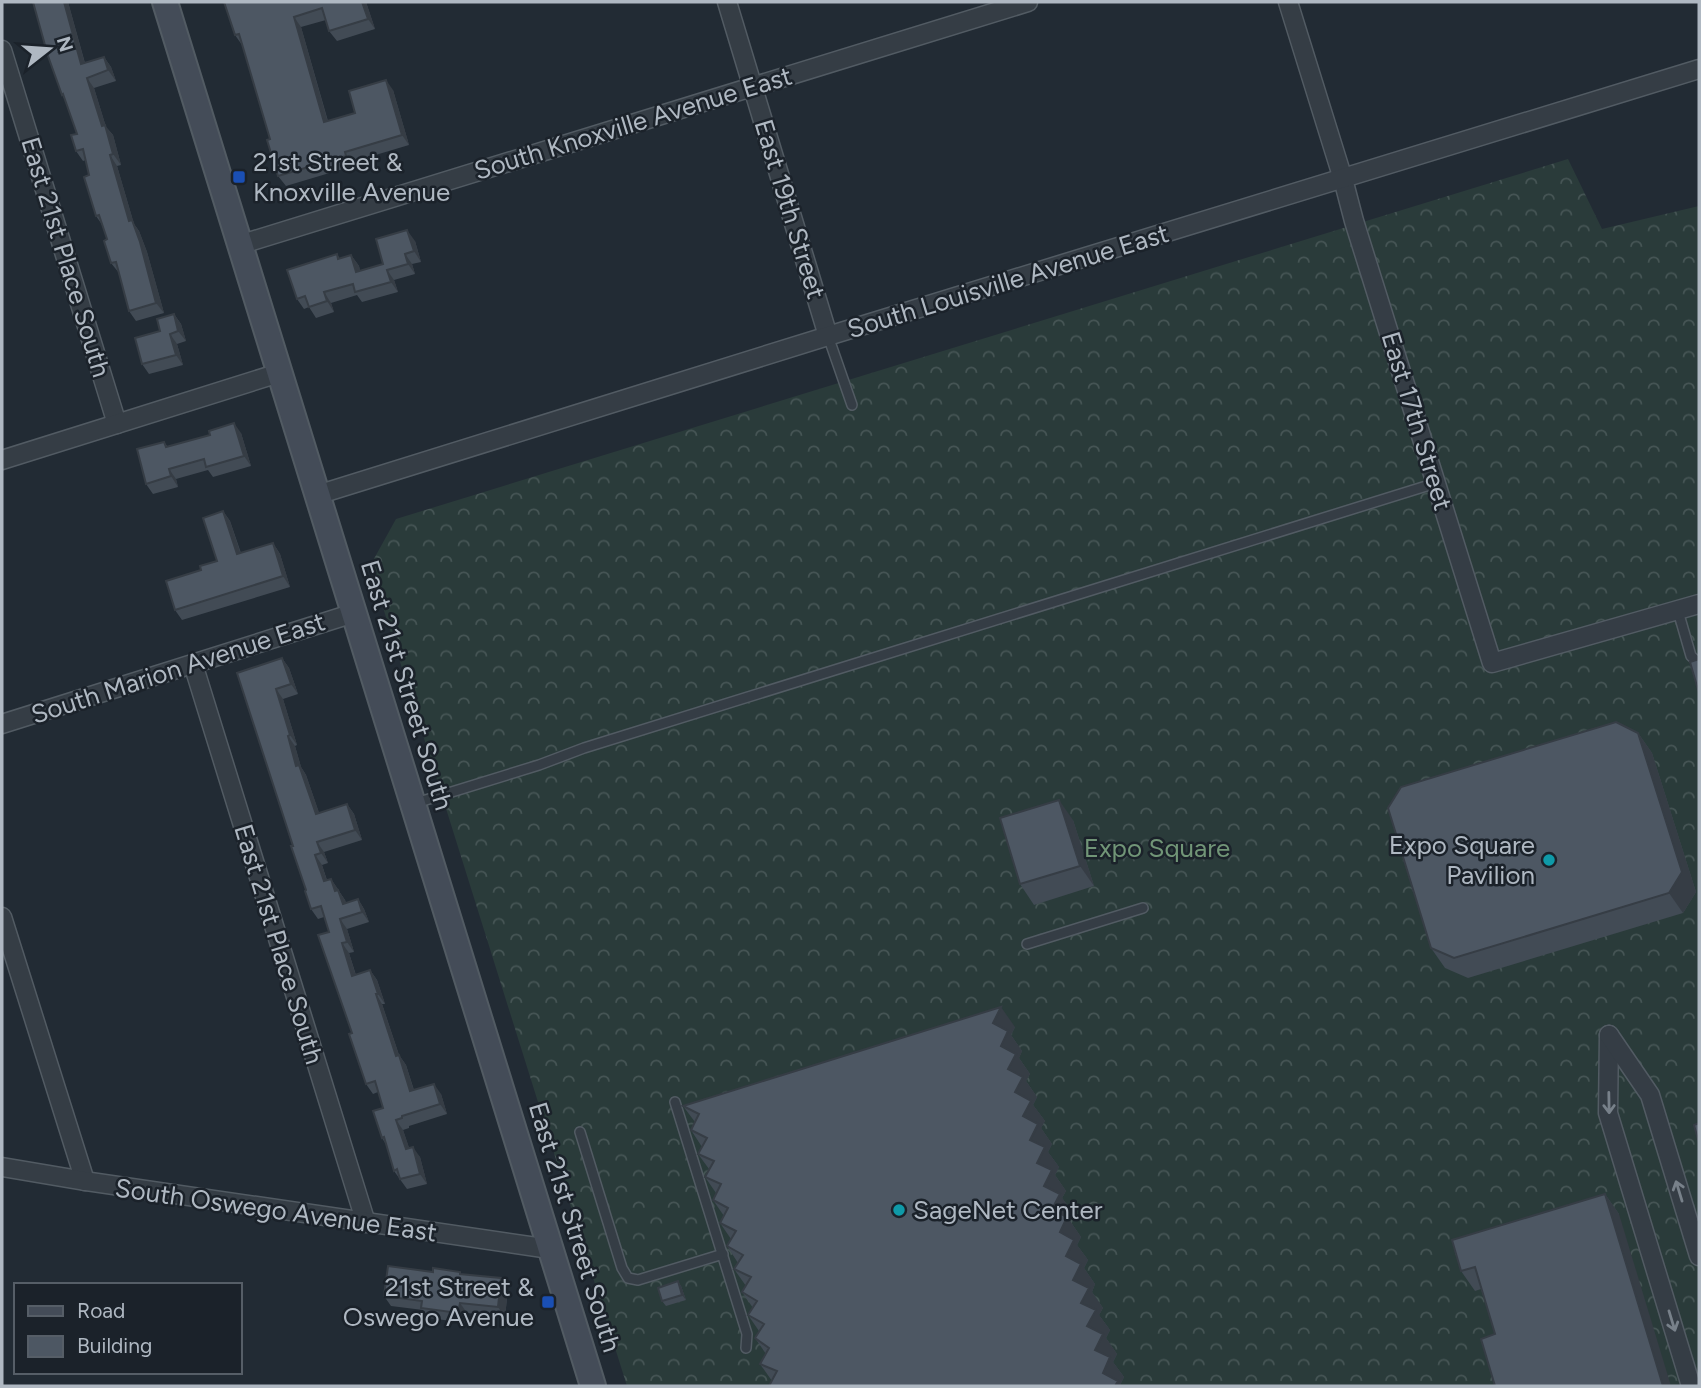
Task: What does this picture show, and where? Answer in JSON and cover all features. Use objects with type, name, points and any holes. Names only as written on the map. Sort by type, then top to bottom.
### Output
[{"type":"main road","name":"East 21st Street South","points":[[165,2],[593,1386]]},
{"type":"street","name":"East 19th Street","points":[[727,2],[828,336]]},
{"type":"street","name":"South Knoxville Avenue East","points":[[239,244],[1028,2]]},
{"type":"street","name":"East 17th Street","points":[[1289,2],[1358,234],[1492,663],[1678,611]]},
{"type":"street","name":"East 21st Place South","points":[[2,50],[117,424]]},
{"type":"street","name":"South Louisville Avenue East","points":[[317,495],[1699,69]]},
{"type":"street","points":[[2,460],[279,373]]},
{"type":"street","points":[[1678,611],[1699,604]]},
{"type":"street","name":"South Marion Avenue East","points":[[2,724],[354,613]]},
{"type":"street","name":"East 21st Place South","points":[[193,664],[366,1223]]},
{"type":"street","points":[[2,917],[85,1181]]},
{"type":"street","points":[[1691,1386],[1608,1113],[1609,1035],[1650,1096],[1699,1256]]},
{"type":"street","name":"South Oswego Avenue East","points":[[2,1167],[550,1249]]},
{"type":"lane","points":[[828,336],[852,405]]},
{"type":"lane","points":[[413,804],[539,765],[584,748],[1436,483]]},
{"type":"lane","points":[[1678,611],[1691,656],[1699,663]]},
{"type":"lane","points":[[1027,944],[1143,908]]},
{"type":"lane","points":[[676,1102],[747,1335],[746,1348]]},
{"type":"lane","points":[[579,1132],[622,1268],[628,1278],[638,1280],[723,1254]]},
{"type":"green space","name":"Expo Square","points":[[1568,159],[1602,229],[1699,206],[1699,1386],[627,1386],[370,566],[396,519]]},
{"type":"building","points":[[33,2],[64,2],[81,64],[104,57],[108,70],[87,78],[102,126],[105,125],[113,154],[110,155],[129,221],[132,220],[140,242],[156,303],[129,311],[116,262],[111,263],[104,241],[107,239],[99,215],[96,216],[84,177],[89,175],[83,149],[76,151],[71,135],[77,134],[48,56]]},
{"type":"building","points":[[224,2],[362,2],[368,19],[329,31],[322,8],[294,17],[324,122],[355,113],[349,91],[386,80],[402,135],[345,152],[346,156],[278,176],[239,34],[235,35]]},
{"type":"building","points":[[407,230],[414,251],[405,254],[408,264],[387,270],[391,282],[355,292],[353,284],[324,292],[327,301],[309,307],[305,296],[297,299],[287,270],[337,254],[338,259],[351,255],[356,272],[383,264],[376,239]]},
{"type":"building","points":[[174,314],[178,331],[170,334],[176,355],[142,364],[135,338],[160,331],[157,319]]},
{"type":"building","points":[[234,423],[244,456],[206,467],[204,459],[169,469],[171,476],[146,484],[137,449],[164,442],[166,447],[210,435],[209,431]]},
{"type":"building","points":[[223,511],[237,554],[273,543],[283,576],[175,610],[166,581],[201,570],[200,566],[217,561],[203,518]]},
{"type":"building","points":[[282,658],[291,684],[276,689],[296,766],[299,765],[316,814],[347,804],[355,830],[317,842],[321,853],[315,855],[324,881],[331,879],[343,904],[358,899],[362,912],[340,919],[347,942],[342,943],[352,976],[370,970],[396,1056],[399,1055],[410,1091],[434,1084],[440,1104],[396,1120],[406,1149],[413,1147],[420,1174],[400,1179],[397,1169],[394,1171],[373,1111],[383,1108],[375,1081],[366,1084],[349,1034],[352,1033],[318,935],[329,932],[321,906],[311,909],[237,673]]},
{"type":"building","points":[[1699,659],[1699,693],[1690,662]]},
{"type":"building","name":"Expo Square Pavilion","points":[[1616,722],[1638,733],[1682,872],[1669,893],[1454,958],[1431,948],[1388,808],[1401,787]]},
{"type":"building","points":[[1059,800],[1080,866],[1020,884],[1000,818]]},
{"type":"building","name":"SageNet Center","points":[[1001,1007],[993,1023],[1008,1031],[1001,1046],[1016,1054],[1008,1069],[1023,1077],[1015,1092],[1031,1101],[1023,1116],[1038,1124],[1030,1140],[1045,1147],[1037,1163],[1052,1170],[1044,1186],[1060,1194],[1052,1209],[1067,1217],[1060,1232],[1074,1240],[1066,1256],[1081,1264],[1073,1280],[1089,1288],[1081,1303],[1096,1310],[1087,1326],[1103,1334],[1095,1350],[1110,1357],[1103,1373],[1118,1381],[1115,1386],[769,1386],[777,1371],[760,1364],[769,1348],[755,1338],[764,1324],[748,1315],[757,1301],[742,1292],[751,1277],[734,1269],[743,1255],[727,1246],[736,1231],[720,1223],[728,1208],[713,1200],[721,1184],[705,1177],[714,1161],[698,1154],[707,1138],[691,1130],[699,1114],[683,1106]]},
{"type":"building","points":[[1699,1123],[1699,1143],[1694,1125]]},
{"type":"building","points":[[1605,1194],[1663,1386],[1495,1386],[1481,1339],[1495,1334],[1475,1267],[1461,1271],[1452,1240]]},
{"type":"building","points":[[388,1266],[433,1272],[433,1268],[501,1278],[498,1307],[460,1303],[458,1313],[421,1308],[422,1301],[384,1296]]},
{"type":"building","points":[[678,1281],[682,1295],[662,1301],[658,1288]]},
{"type":"place","name":"21st Street & Knoxville Avenue","points":[[239,177]]},
{"type":"place","name":"Expo Square Pavilion","points":[[1549,860]]},
{"type":"place","name":"SageNet Center","points":[[899,1210]]},
{"type":"place","name":"21st Street & Oswego Avenue","points":[[548,1302]]}]
